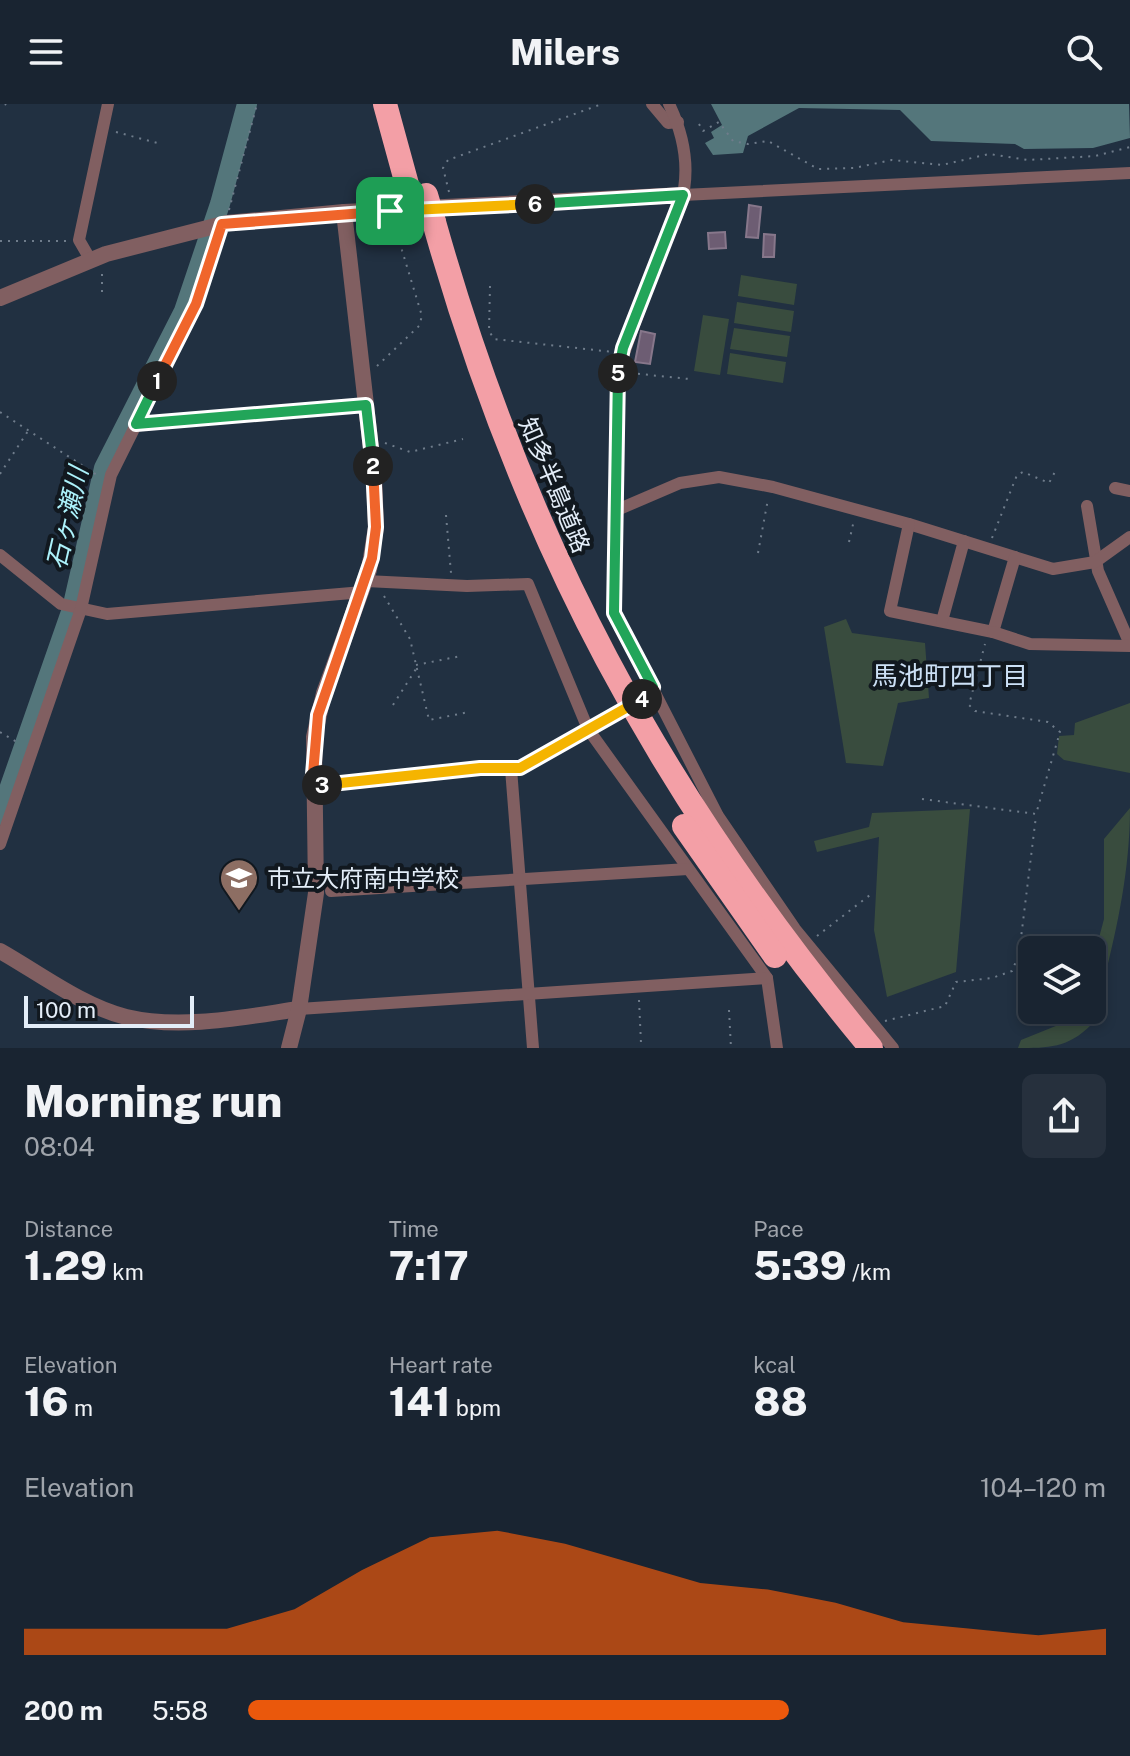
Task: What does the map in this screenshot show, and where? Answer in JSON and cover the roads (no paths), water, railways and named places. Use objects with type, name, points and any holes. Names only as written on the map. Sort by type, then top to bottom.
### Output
[{"type":"highway","name":"知多半島道路","points":[[385,104],[520,477],[601,654],[637,719],[719,850],[813,978],[873,1038]]},
{"type":"highway","name":"知多半島道路","points":[[402,104],[422,209],[473,399],[505,483],[587,660],[624,728],[705,860],[754,928],[850,1048]]},
{"type":"street","points":[[95,258],[79,240],[108,104]]},
{"type":"street","points":[[652,104],[668,123],[678,122]]},
{"type":"street","points":[[669,104],[686,150],[683,195],[622,354],[618,372],[614,613],[650,692],[718,816],[873,1038],[893,1048]]},
{"type":"street","points":[[0,298],[95,258],[224,224],[344,212],[1130,173]]},
{"type":"street","points":[[289,1048],[299,1009],[316,893],[312,786],[318,715],[369,585],[376,527],[371,442],[344,212]]},
{"type":"street","points":[[0,844],[74,606],[105,492],[196,304],[224,224]]},
{"type":"street","points":[[136,424],[366,405]]},
{"type":"street","points":[[617,510],[680,483],[719,477],[770,487],[909,524],[1053,569],[1097,560],[1130,537]]},
{"type":"street","points":[[1115,488],[1130,491]]},
{"type":"street","points":[[909,524],[890,611],[991,632],[1030,644],[1130,645],[1097,560],[1087,506]]},
{"type":"street","points":[[942,621],[964,541]]},
{"type":"street","points":[[0,555],[74,606],[107,614],[369,585],[528,584],[594,726],[688,869],[767,978],[777,1048]]},
{"type":"street","points":[[991,632],[1015,557]]},
{"type":"street","points":[[312,786],[480,768],[520,768],[650,692]]},
{"type":"street","points":[[511,769],[533,1048]]},
{"type":"street","points":[[331,891],[521,882],[688,869]]},
{"type":"street","points":[[0,951],[96,1005],[125,1016],[157,1021],[767,978]]},
{"type":"waterway","name":"石ヶ瀬川","points":[[0,815],[72,609],[104,468],[184,311],[220,204],[247,104]]},
{"type":"place","name":"市立大府南中学校","points":[[239,912]]},
{"type":"district","name":"馬池町四丁目","points":[[950,675]]}]
